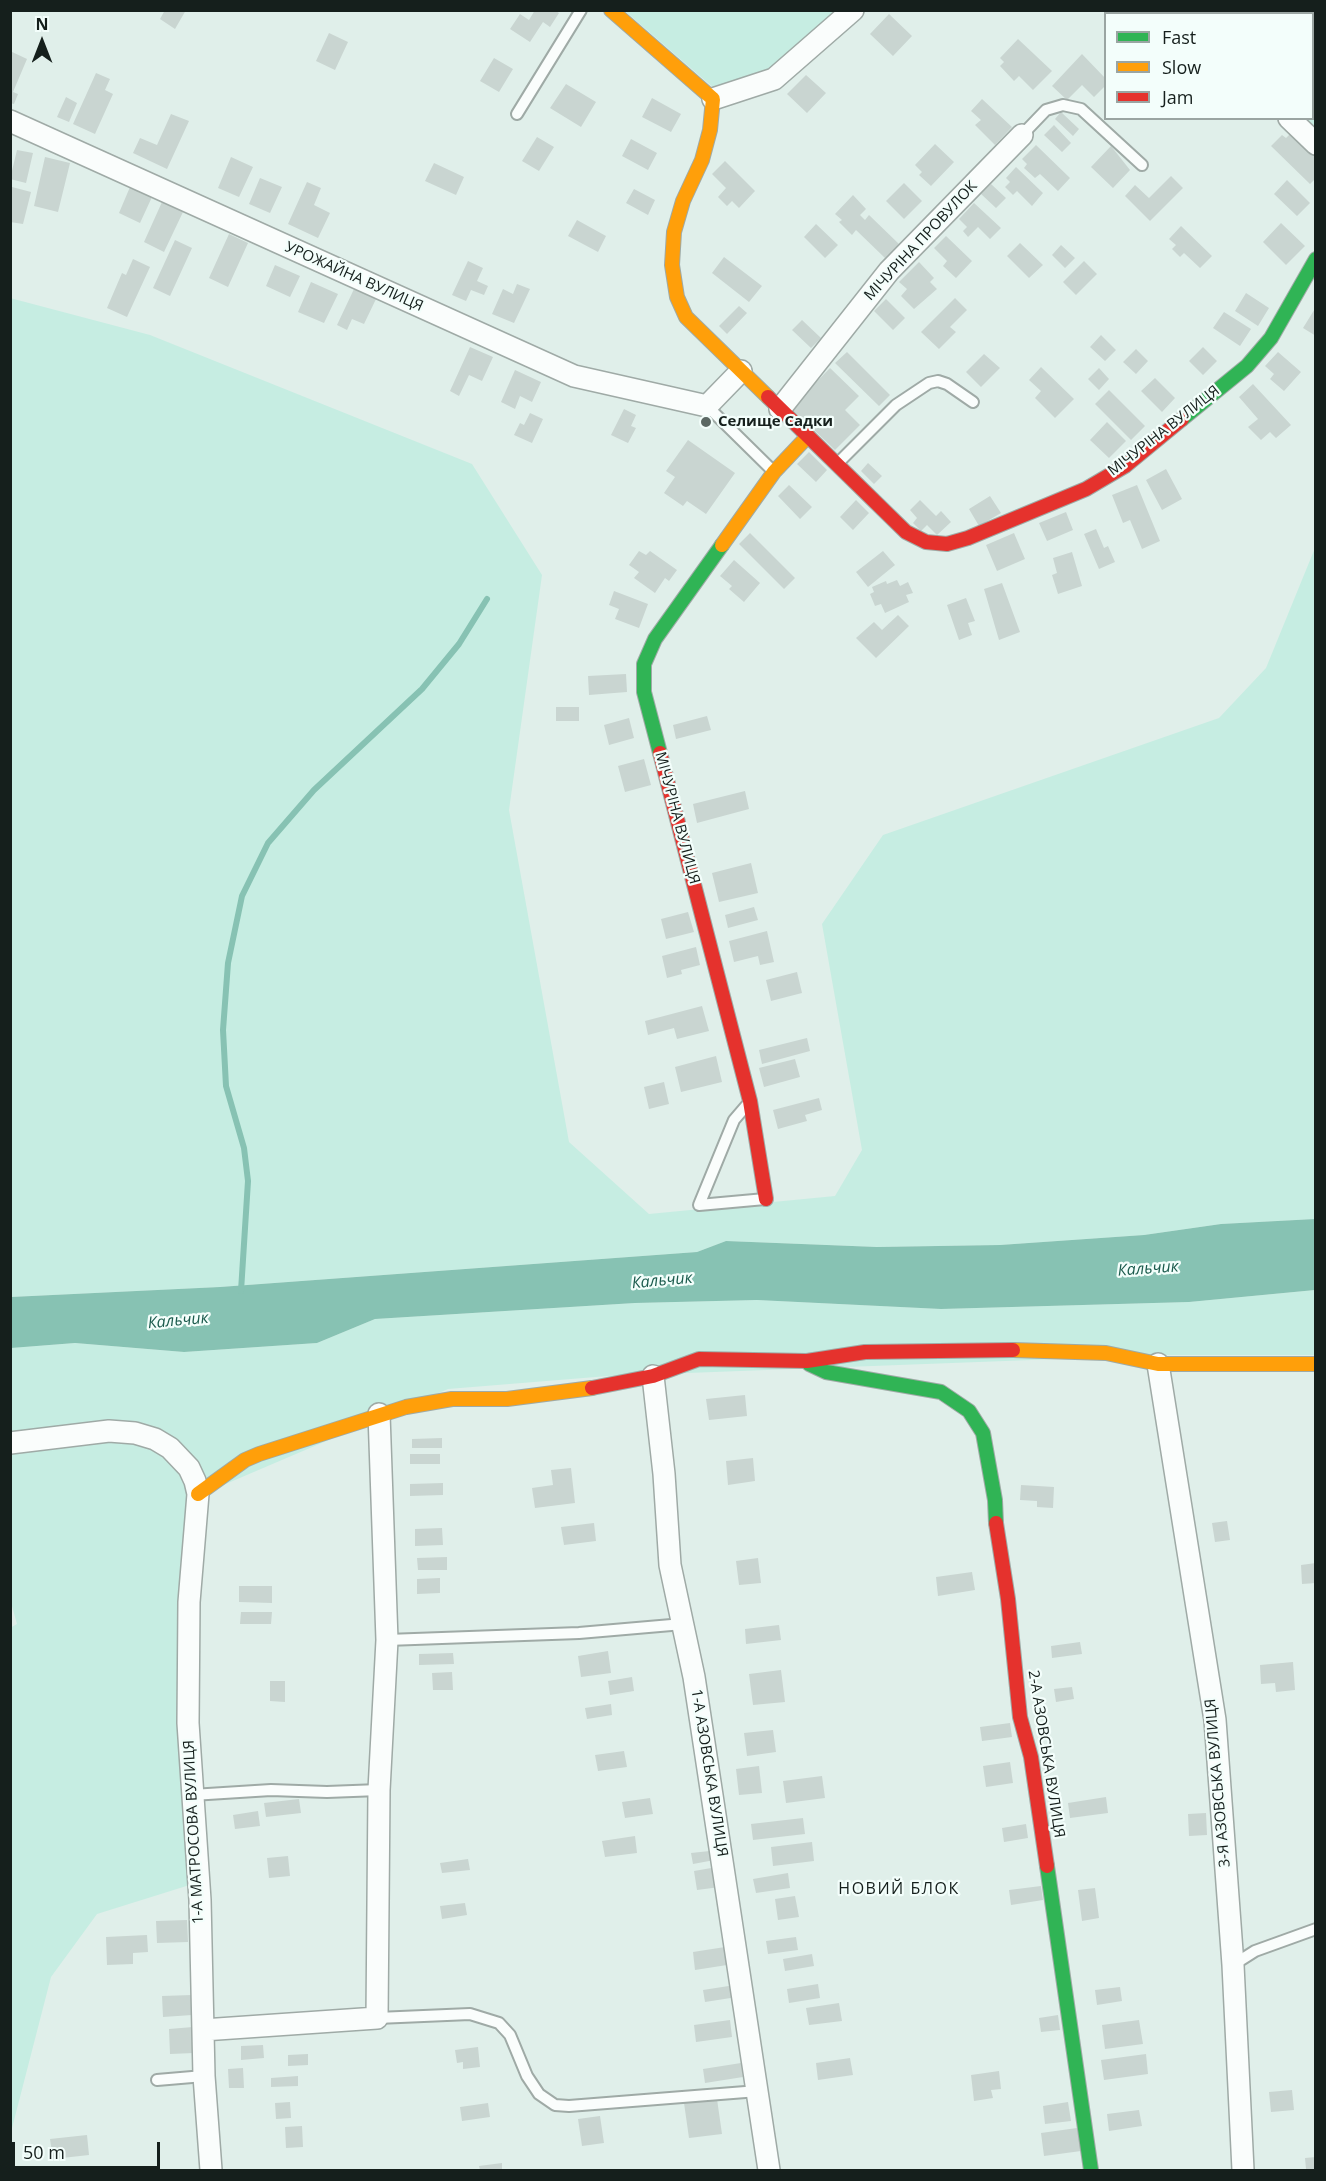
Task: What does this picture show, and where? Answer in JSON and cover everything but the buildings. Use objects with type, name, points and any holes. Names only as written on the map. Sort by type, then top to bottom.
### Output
[{"type":"street","points":[[611,10],[713,99],[774,79],[853,10]]},
{"type":"street","name":"МІЧУРІНА ВУЛИЦЯ","points":[[713,99],[710,130],[702,160],[683,201],[674,232],[672,265],[677,297],[686,317],[906,532],[926,542],[947,544],[968,538],[1086,489],[1125,466],[1247,366],[1271,338],[1316,259]]},
{"type":"street","points":[[1290,120],[1316,144]]},
{"type":"street","name":"УРОЖАЙНА ВУЛИЦЯ","points":[[10,121],[574,376],[707,406]]},
{"type":"street","name":"МІЧУРІНА ПРОВУЛОК","points":[[780,409],[889,271],[1022,135]]},
{"type":"street","points":[[707,406],[741,371]]},
{"type":"street","name":"МІЧУРІНА ВУЛИЦЯ","points":[[766,1199],[750,1101],[642,678],[644,664],[656,639],[774,472],[808,436]]},
{"type":"street","points":[[10,1443],[109,1431],[135,1433],[155,1438],[179,1456],[189,1468],[198,1494],[245,1460],[379,1414],[452,1399],[507,1399],[575,1392],[653,1376],[699,1359],[807,1361],[865,1352],[1053,1350],[1106,1353],[1158,1364],[1316,1364]]},
{"type":"street","name":"2-А АЗОВСЬКА ВУЛИЦЯ","points":[[807,1361],[813,1367],[826,1372],[941,1392],[952,1397],[969,1411],[983,1433],[995,1500],[995,1519],[1008,1599],[1020,1717],[1031,1757],[1091,2170]]},
{"type":"street","name":"3-Я АЗОВСЬКА ВУЛИЦЯ","points":[[1158,1364],[1215,1720],[1233,1965],[1243,2170]]},
{"type":"street","name":"1-А АЗОВСЬКА ВУЛИЦЯ","points":[[653,1376],[664,1474],[670,1565],[694,1677],[769,2170]]},
{"type":"street","points":[[203,2030],[377,2018],[379,1790],[387,1640],[379,1414]]},
{"type":"street","name":"1-А МАТРОСОВА ВУЛИЦЯ","points":[[198,1494],[188,1630],[192,1795],[200,1900],[204,2076],[211,2170]]},
{"type":"lane","points":[[517,114],[580,10]]},
{"type":"lane","points":[[1022,135],[1046,110],[1063,105],[1081,109],[1142,165]]},
{"type":"lane","points":[[837,464],[896,405],[929,383],[938,381],[947,384],[973,402]]},
{"type":"lane","points":[[707,406],[774,472]]},
{"type":"lane","points":[[750,1101],[734,1120],[699,1205],[766,1199]]},
{"type":"lane","points":[[387,1640],[579,1633],[683,1624]]},
{"type":"lane","points":[[192,1795],[271,1790],[327,1792],[379,1790]]},
{"type":"lane","points":[[1233,1965],[1255,1951],[1316,1929]]},
{"type":"lane","points":[[377,2018],[470,2014],[499,2022],[510,2035],[527,2076],[539,2094],[555,2105],[569,2106],[758,2091]]},
{"type":"lane","points":[[157,2080],[204,2076]]},
{"type":"shaded area","points":[[625,11],[839,11],[769,70],[715,89]]},
{"type":"shaded area","points":[[1315,11],[1315,130],[1304,120],[1314,120],[1314,12],[1188,12]]},
{"type":"shaded area","points":[[10,298],[150,335],[472,464],[542,575],[509,810],[569,1142],[649,1214],[835,1196],[862,1150],[822,924],[883,835],[1219,718],[1266,668],[1315,548],[1315,1219],[1221,1224],[1144,1235],[1000,1245],[877,1247],[726,1241],[697,1252],[220,1287],[11,1297]]},
{"type":"shaded area","points":[[1315,1290],[1315,1355],[1164,1355],[608,1376],[448,1389],[200,1495],[196,1883],[97,1914],[51,1977],[11,2132],[10,1628],[17,1624],[10,1599],[11,1348],[75,1343],[184,1352],[317,1343],[375,1319],[635,1303],[757,1300],[941,1309],[1189,1302]]},
{"type":"water","name":"Кальчик","points":[[1315,1219],[1315,1290],[1189,1302],[941,1309],[757,1300],[635,1303],[375,1319],[317,1343],[184,1352],[75,1343],[11,1348],[11,1297],[220,1287],[697,1252],[726,1241],[877,1247],[1000,1245],[1144,1235],[1221,1224]]},
{"type":"waterway","points":[[241,1291],[248,1181],[244,1148],[226,1086],[223,1030],[228,963],[242,896],[268,843],[314,790],[422,689],[459,644],[487,599]]},
{"type":"traffic: fast","points":[[1182,419],[1247,366],[1271,338],[1316,259]]},
{"type":"traffic: fast","points":[[660,753],[644,692],[644,664],[655,639],[722,545]]},
{"type":"traffic: fast","points":[[809,1364],[826,1372],[941,1392],[969,1411],[983,1433],[995,1500],[996,1523]]},
{"type":"traffic: fast","points":[[1047,1866],[1091,2170]]},
{"type":"traffic: slow","points":[[611,10],[713,99],[710,130],[702,160],[683,201],[674,232],[672,265],[677,297],[686,317],[768,397]]},
{"type":"traffic: slow","points":[[722,545],[774,472],[808,436]]},
{"type":"traffic: slow","points":[[1013,1350],[1106,1353],[1158,1364],[1316,1364]]},
{"type":"traffic: slow","points":[[198,1494],[245,1460],[259,1454],[406,1407],[452,1399],[507,1399],[592,1388]]},
{"type":"traffic: jam","points":[[768,397],[906,532],[926,542],[947,544],[968,538],[1086,489],[1125,466],[1182,419]]},
{"type":"traffic: jam","points":[[660,753],[750,1101],[766,1199]]},
{"type":"traffic: jam","points":[[592,1388],[653,1376],[699,1359],[807,1361],[865,1352],[1013,1350]]},
{"type":"traffic: jam","points":[[996,1523],[1008,1599],[1020,1717],[1031,1757],[1047,1866]]},
{"type":"place","name":"Селище Садки","points":[[706,422]]},
{"type":"district","name":"НОВИЙ БЛОК","points":[[899,1889]]}]
